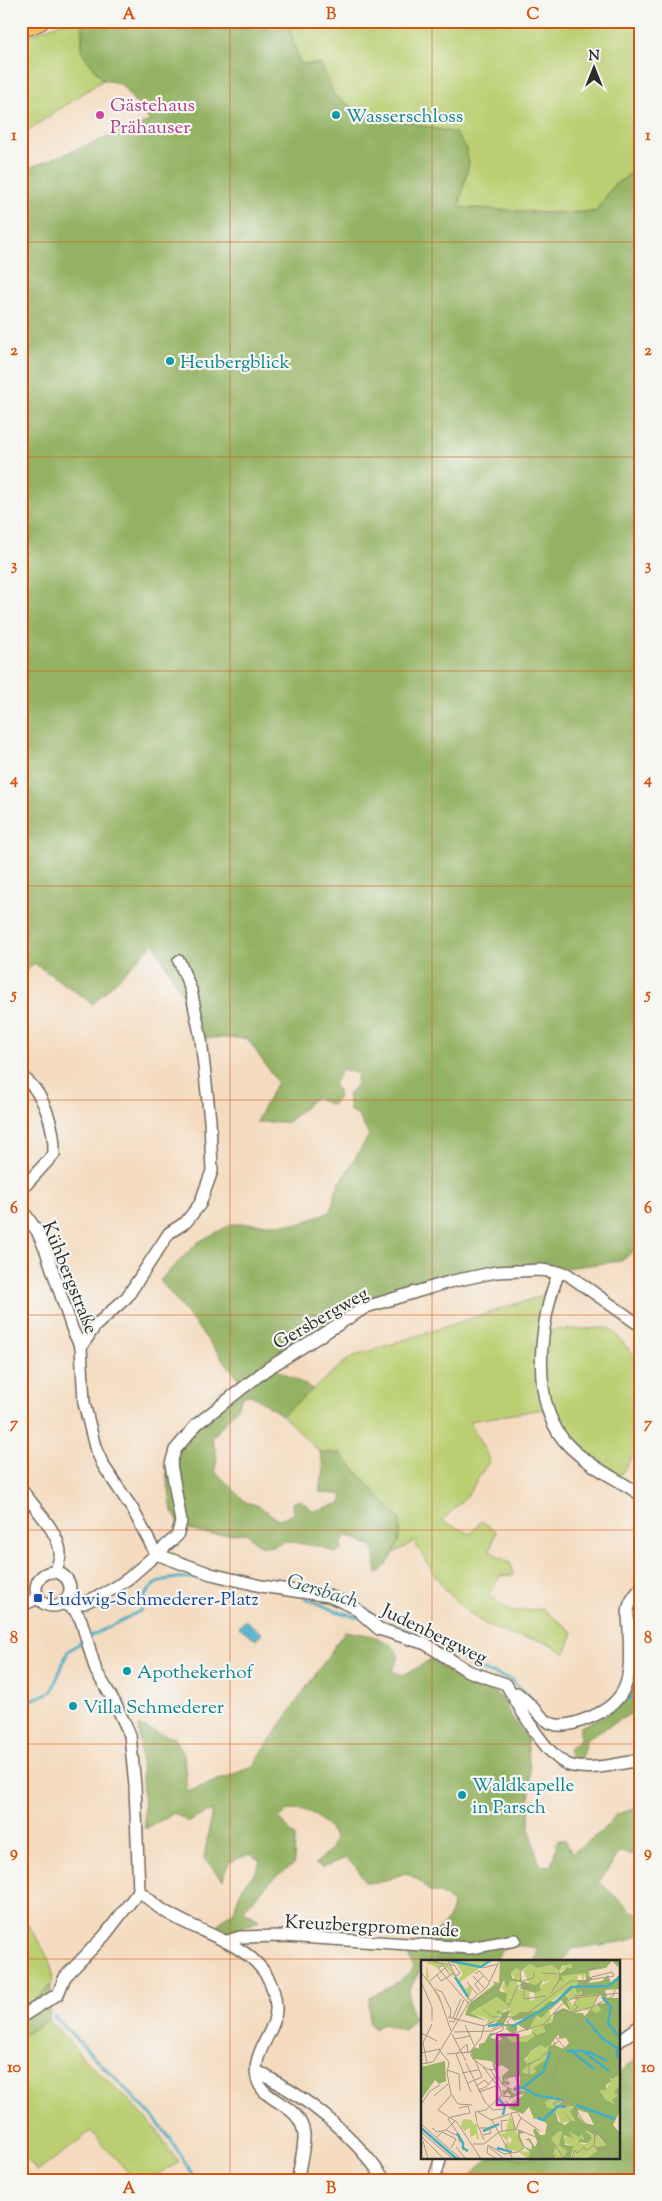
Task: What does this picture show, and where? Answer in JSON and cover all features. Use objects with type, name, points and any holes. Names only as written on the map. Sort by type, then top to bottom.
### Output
[{"type":"main road","points":[[21,30],[40,21]]},
{"type":"street","points":[[81,1348],[95,1326],[127,1296],[169,1233],[186,1222],[200,1204],[212,1171],[210,1120],[201,1039],[191,990],[179,961]]},
{"type":"street","points":[[21,1076],[28,1080],[50,1119],[55,1144],[54,1154],[21,1190]]},
{"type":"street","name":"Kühbergstraße","points":[[21,1208],[37,1231],[46,1251],[73,1331],[81,1348],[84,1403],[95,1447],[103,1465],[133,1510],[156,1554]]},
{"type":"street","name":"Gersbergweg","points":[[156,1554],[180,1531],[181,1522],[171,1472],[175,1450],[197,1424],[255,1377],[315,1337],[376,1304],[496,1272],[522,1269],[559,1272],[586,1286],[641,1326]]},
{"type":"street","points":[[559,1272],[550,1294],[545,1322],[543,1389],[548,1411],[556,1429],[570,1447],[595,1467],[641,1495]]},
{"type":"street","points":[[21,1489],[54,1534],[59,1545],[60,1556],[56,1571]]},
{"type":"street","points":[[64,1601],[70,1590],[68,1580],[56,1571],[44,1573],[35,1587],[38,1598],[46,1605],[64,1601],[81,1604],[105,1593],[129,1578],[156,1554]]},
{"type":"street","name":"Judenbergweg","points":[[156,1554],[210,1574],[261,1586],[329,1596],[354,1607],[379,1629],[431,1646],[474,1674],[506,1684]]},
{"type":"street","points":[[506,1684],[550,1724],[567,1725],[608,1710],[619,1700],[624,1690],[627,1675],[628,1610],[634,1596],[641,1588]]},
{"type":"street","points":[[21,1606],[38,1598]]},
{"type":"street","points":[[21,2017],[58,1994],[65,1977],[105,1936],[139,1891],[135,1786],[130,1735],[115,1703],[96,1671],[86,1639],[85,1629],[74,1609],[64,1601]]},
{"type":"street","points":[[506,1684],[539,1738],[563,1762],[572,1766],[593,1766],[641,1760]]},
{"type":"street","points":[[139,1891],[166,1912],[228,1941],[256,1962],[270,1980],[274,1992],[275,2023],[263,2045],[257,2071],[258,2081],[265,2092],[293,2111],[302,2124],[304,2144],[298,2180]]},
{"type":"street","name":"Kreuzbergpromenade","points":[[228,1941],[240,1937],[284,1936],[470,1948],[515,1940]]},
{"type":"street","points":[[620,2041],[641,2025]]},
{"type":"street","points":[[257,2071],[319,2110],[346,2132],[365,2152],[385,2180]]},
{"type":"street","points":[[434,2180],[441,2158]]},
{"type":"green space","points":[[82,21],[82,52],[103,80],[21,135],[21,39],[63,22]]},
{"type":"green space","points":[[82,21],[146,21],[209,28],[289,28],[300,64],[321,64],[334,95],[356,110],[455,133],[466,148],[469,163],[459,207],[547,213],[595,212],[614,185],[641,167],[641,1244],[622,1261],[564,1268],[531,1266],[374,1299],[274,1368],[313,1389],[282,1415],[251,1395],[242,1396],[237,1408],[212,1438],[217,1457],[215,1471],[246,1502],[259,1506],[279,1520],[293,1514],[292,1503],[300,1500],[314,1511],[341,1503],[343,1495],[319,1492],[324,1469],[320,1452],[341,1454],[400,1520],[398,1543],[388,1563],[377,1574],[374,1549],[362,1541],[345,1535],[341,1545],[343,1549],[335,1553],[322,1547],[284,1541],[270,1547],[260,1546],[246,1533],[207,1534],[188,1529],[181,1524],[174,1513],[166,1474],[170,1454],[186,1431],[213,1404],[241,1382],[160,1280],[198,1242],[232,1224],[299,1224],[330,1212],[337,1188],[369,1135],[357,1114],[350,1111],[348,1094],[356,1086],[358,1074],[342,1069],[333,1086],[338,1090],[338,1099],[332,1105],[315,1098],[288,1122],[256,1122],[277,1082],[247,1038],[206,1038],[154,943],[93,1004],[34,963],[21,977],[21,171],[150,121],[120,83],[103,80],[82,52]]},
{"type":"green space","points":[[336,21],[641,21],[641,167],[614,185],[595,212],[547,213],[459,207],[469,163],[396,121],[356,110],[334,95],[321,64],[300,64],[289,28]]},
{"type":"green space","points":[[547,1294],[548,1330],[610,1328],[641,1363],[641,1443],[619,1477],[587,1457],[544,1409],[469,1421],[490,1460],[467,1496],[442,1521],[471,1534],[481,1521],[496,1531],[490,1551],[511,1564],[513,1575],[500,1576],[489,1594],[510,1612],[543,1609],[573,1632],[565,1654],[548,1643],[511,1635],[493,1628],[478,1619],[453,1598],[443,1586],[414,1541],[394,1553],[401,1530],[400,1520],[341,1454],[320,1452],[282,1415],[351,1357]]},
{"type":"green space","points":[[641,1603],[641,1639],[632,1644],[632,1613],[635,1604]]},
{"type":"green space","points":[[345,1631],[377,1638],[391,1645],[399,1658],[392,1671],[404,1676],[431,1659],[456,1677],[473,1686],[492,1691],[502,1698],[510,1715],[527,1738],[530,1773],[529,1824],[539,1865],[551,1866],[558,1840],[565,1840],[572,1853],[601,1832],[617,1814],[635,1809],[635,1767],[641,1766],[641,1856],[620,1852],[599,1882],[633,1912],[641,1913],[641,1933],[628,1941],[572,1949],[564,1960],[535,1960],[538,1948],[513,1946],[502,1950],[497,1960],[421,1960],[420,1970],[411,1986],[409,1995],[414,2019],[404,2030],[383,2024],[374,2029],[369,2023],[369,1997],[393,1985],[409,1973],[414,1967],[408,1956],[414,1948],[447,1921],[453,1903],[440,1893],[429,1891],[420,1881],[406,1873],[377,1883],[366,1882],[356,1867],[346,1858],[323,1867],[315,1864],[331,1849],[335,1838],[318,1817],[303,1810],[295,1809],[279,1818],[295,1837],[294,1864],[273,1879],[243,1910],[259,1920],[225,1936],[216,1930],[224,1918],[234,1911],[241,1890],[256,1872],[260,1861],[250,1854],[229,1862],[223,1880],[204,1859],[212,1810],[188,1822],[174,1813],[145,1829],[139,1726],[174,1738],[184,1756],[187,1792],[252,1767]]},
{"type":"green space","points":[[632,1667],[641,1669],[641,1708],[587,1738],[581,1758],[571,1761],[568,1749],[580,1739],[580,1727],[606,1715],[622,1704]]},
{"type":"green space","points":[[21,1915],[49,1960],[53,1979],[44,1993],[21,2007]]},
{"type":"green space","points":[[51,1985],[49,2020],[21,2036],[21,2007],[37,1998]]},
{"type":"green space","points":[[49,2020],[90,2065],[132,2103],[158,2132],[178,2163],[147,2180],[135,2180],[91,2131],[37,2172],[21,2151],[21,2036]]},
{"type":"green space","points":[[641,2055],[641,2180],[465,2180],[489,2158],[620,2158],[620,2071]]},
{"type":"water","points":[[245,1620],[262,1633],[256,1640],[239,1627]]},
{"type":"waterway","name":"Gersbach","points":[[89,1637],[140,1611],[150,1588],[167,1579],[187,1578],[216,1581]]},
{"type":"waterway","name":"Gersbach","points":[[305,1598],[336,1611],[358,1617]]},
{"type":"waterway","name":"Gersbach","points":[[376,1621],[402,1628],[425,1638],[469,1665]]},
{"type":"waterway","name":"Gersbach","points":[[21,1705],[52,1691],[68,1651],[84,1640]]},
{"type":"waterway","name":"Gersbach","points":[[479,1669],[510,1679],[533,1700]]},
{"type":"waterway","name":"Gersbach","points":[[619,1703],[641,1693]]},
{"type":"waterway","name":"Gersbach","points":[[561,1720],[577,1717]]},
{"type":"waterway","points":[[54,2016],[155,2119],[172,2141],[196,2180]]},
{"type":"place","name":"Gästehaus Prähauser","points":[[100,115]]},
{"type":"place","name":"Wasserschloss","points":[[336,115]]},
{"type":"place","name":"Heubergblick","points":[[170,361]]},
{"type":"place","name":"Ludwig-Schmederer-Platz","points":[[38,1598]]},
{"type":"place","name":"Apothekerhof","points":[[127,1671]]},
{"type":"place","name":"Villa Schmederer","points":[[73,1706]]},
{"type":"place","name":"Waldkapelle in Parsch","points":[[462,1795]]}]
